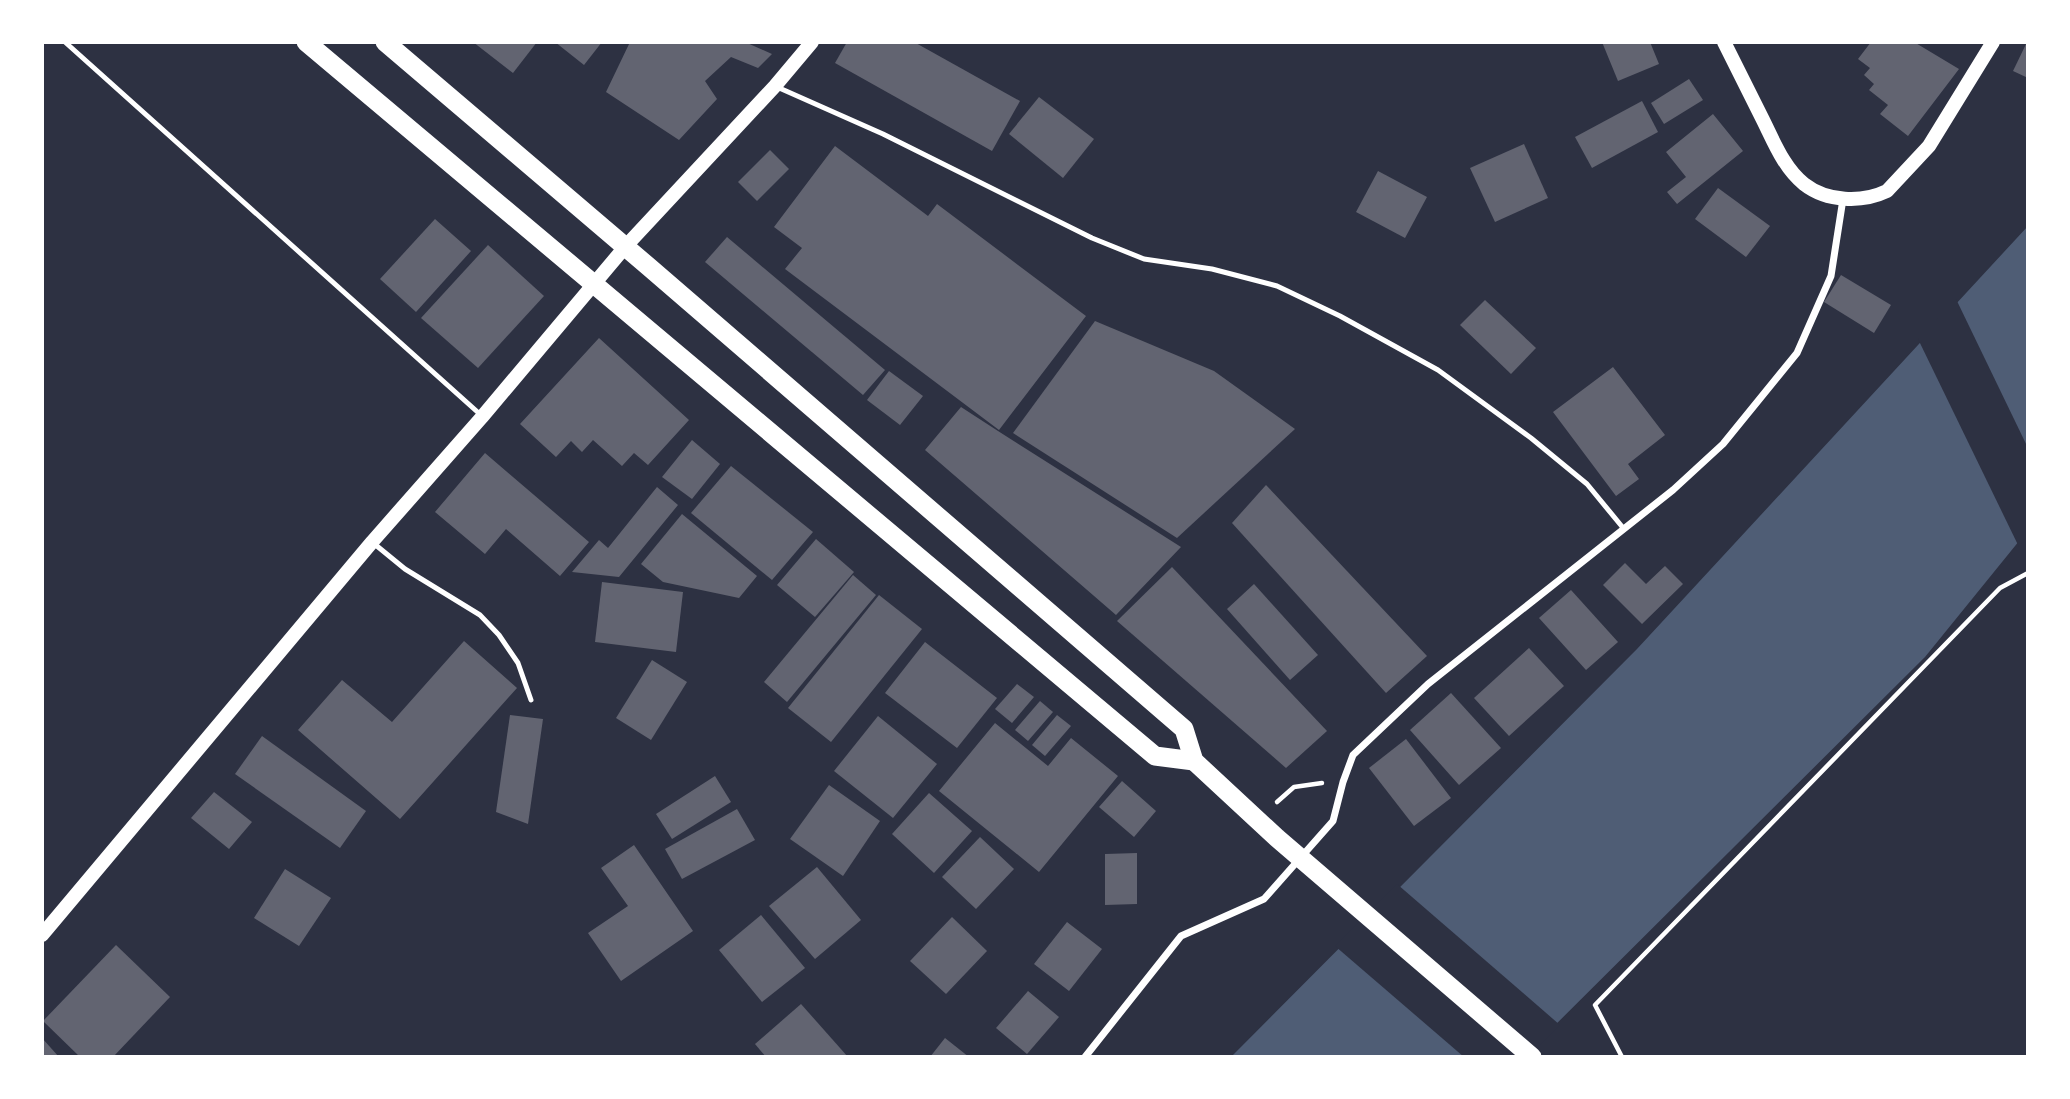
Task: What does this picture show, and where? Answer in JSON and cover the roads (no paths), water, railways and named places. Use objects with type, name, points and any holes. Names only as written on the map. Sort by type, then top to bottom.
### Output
[{"type":"highway","points":[[306,42],[1155,757],[1194,761]]},
{"type":"highway","points":[[385,42],[1184,729],[1194,761],[1277,838],[1532,1057]]},
{"type":"main road","points":[[42,935],[593,284],[812,42]]},
{"type":"main road","points":[[1724,42],[1783,159],[1804,184],[1843,200],[1878,195],[1887,191],[1929,146],[1993,42]]},
{"type":"street","points":[[1085,1057],[1181,936],[1264,899],[1273,890],[1333,821],[1353,755],[1428,684],[1673,490],[1723,444],[1797,353],[1831,276],[1843,200]]},
{"type":"lane","points":[[65,42],[482,416]]},
{"type":"lane","points":[[775,86],[883,134],[1092,238],[1144,259],[1212,269],[1277,286],[1340,316],[1438,370],[1531,438],[1587,484],[1624,528]]},
{"type":"lane","points":[[372,542],[405,569],[480,615],[499,635],[517,663],[531,700]]},
{"type":"water","points":[[2028,226],[2028,530],[1925,657],[1523,1057],[1231,1057],[1637,649]]}]
